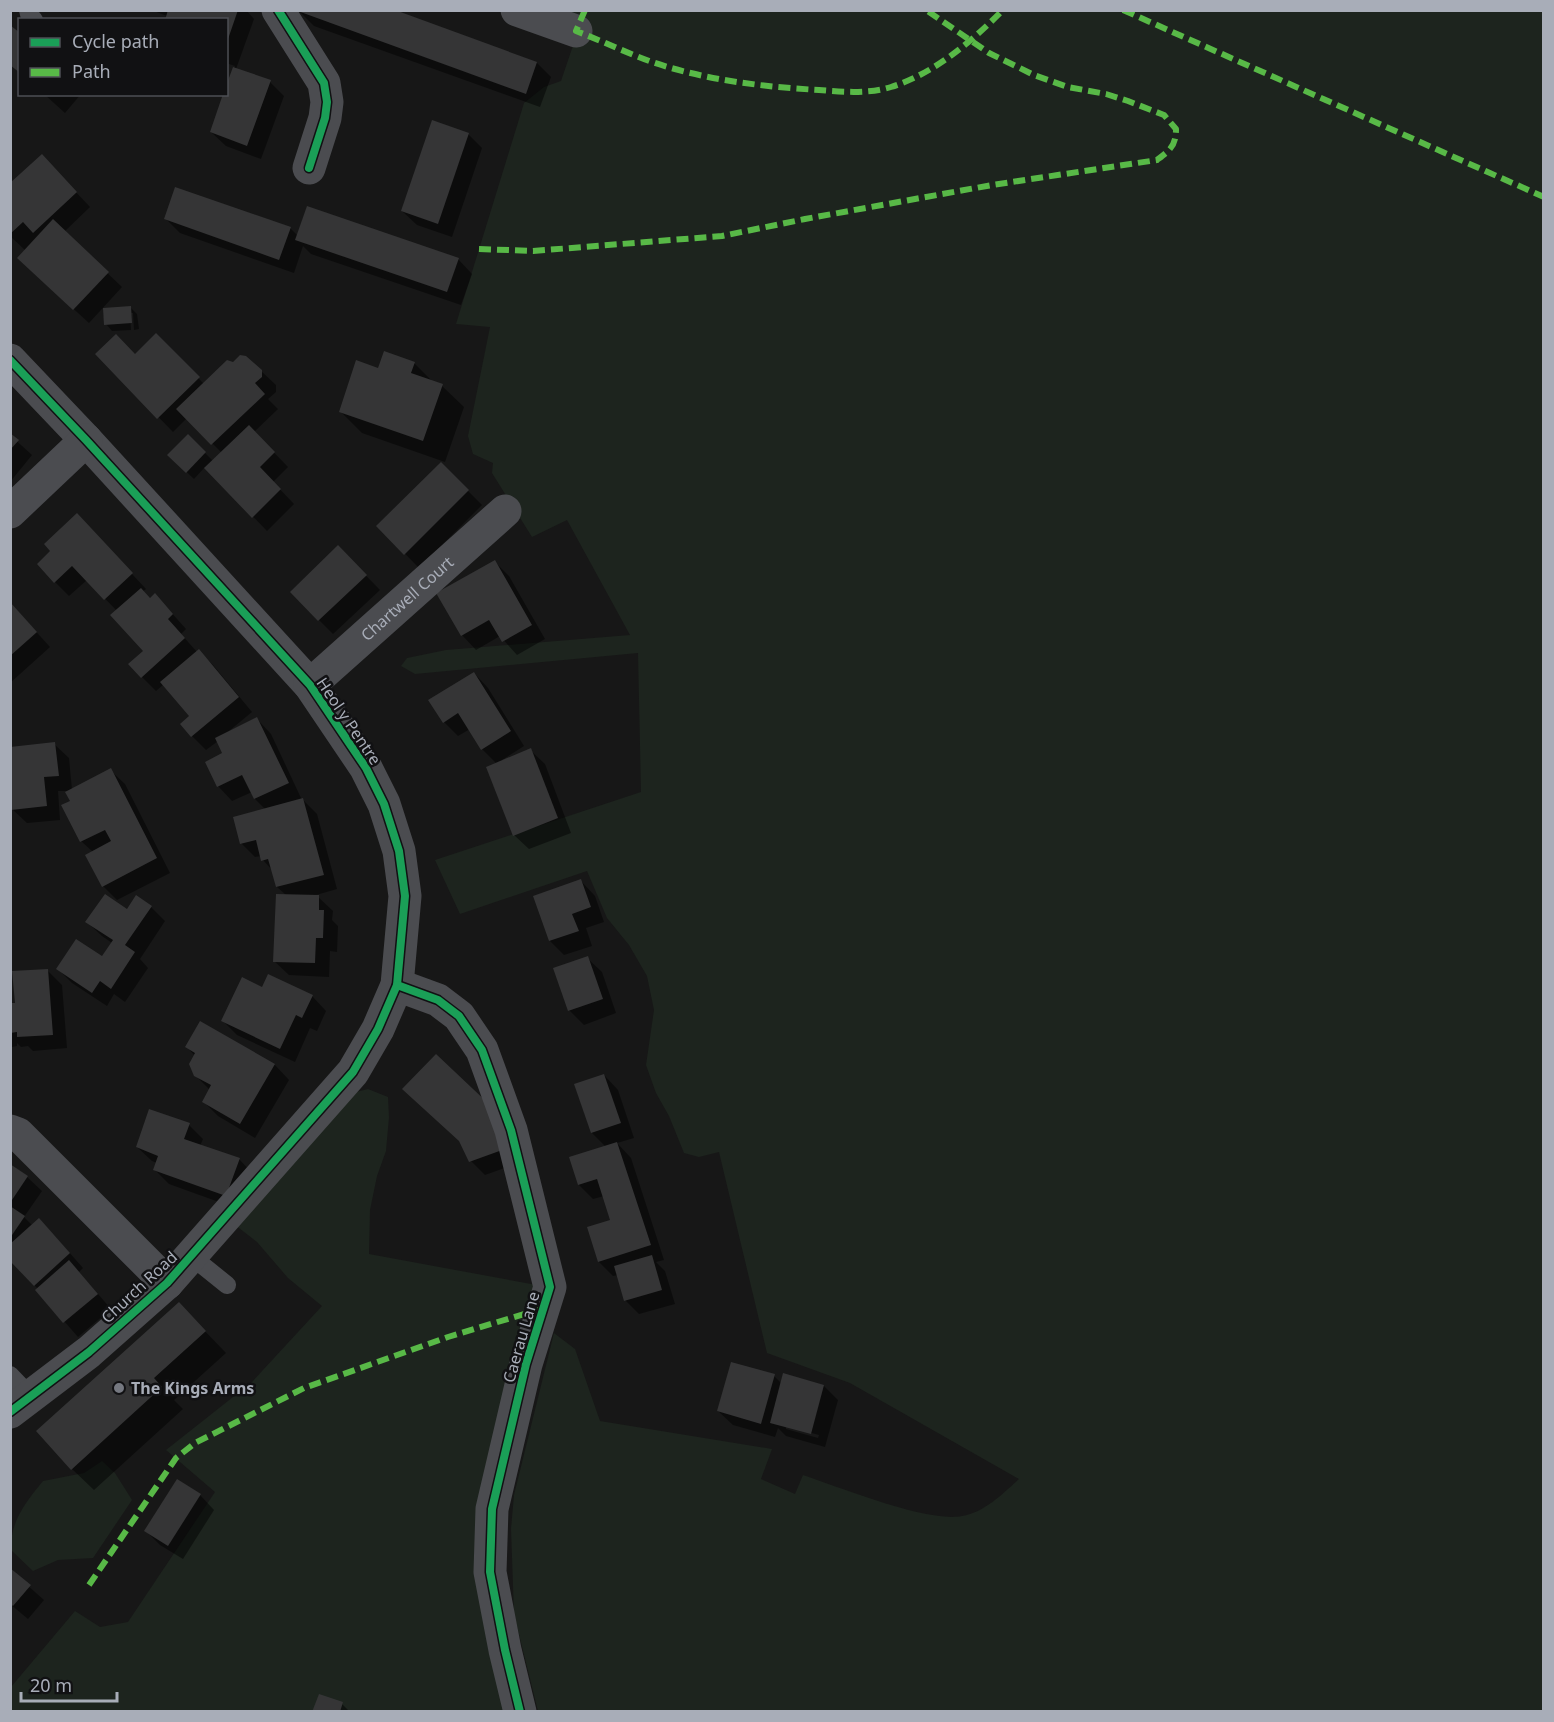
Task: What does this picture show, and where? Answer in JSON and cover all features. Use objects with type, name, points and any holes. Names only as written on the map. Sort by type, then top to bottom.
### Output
[{"type":"street","points":[[278,10],[324,83],[327,102],[325,118],[309,168]]},
{"type":"street","points":[[517,10],[576,31]]},
{"type":"street","name":"Heol y Pentre","points":[[10,360],[310,686],[366,768],[384,804],[399,851],[405,896],[397,985],[378,1029],[353,1072],[272,1165]]},
{"type":"street","points":[[10,512],[86,440]]},
{"type":"street","name":"Chartwell Court","points":[[310,686],[505,511]]},
{"type":"street","name":"Caerau Lane","points":[[397,985],[438,1000],[459,1016],[482,1050],[512,1130],[550,1287],[526,1364],[492,1509],[490,1572],[520,1712]]},
{"type":"street","points":[[10,1131],[18,1134],[167,1283]]},
{"type":"street","name":"Church Road","points":[[17,1395],[89,1352],[167,1283],[272,1165]]},
{"type":"lane","points":[[191,1256],[227,1285]]},
{"type":"shaded area","points":[[565,11],[1543,11],[1543,1711],[538,1711],[514,1614],[511,1529],[514,1495],[554,1333],[575,1349],[600,1421],[772,1449],[761,1479],[795,1494],[803,1475],[906,1509],[947,1517],[962,1516],[986,1506],[1019,1479],[850,1383],[767,1353],[719,1152],[699,1157],[684,1153],[669,1116],[656,1093],[646,1065],[654,1010],[647,976],[629,945],[607,918],[587,871],[460,914],[435,860],[641,792],[638,653],[415,674],[401,666],[407,658],[446,650],[630,635],[567,520],[532,537],[492,473],[493,463],[473,454],[468,436],[490,327],[456,324],[524,103],[544,87],[561,81],[583,16]]},
{"type":"shaded area","points":[[368,1089],[388,1097],[389,1117],[386,1151],[377,1176],[370,1210],[369,1254],[542,1286],[488,1491],[509,1711],[11,1712],[11,1687],[75,1611],[100,1627],[128,1622],[215,1492],[166,1450],[252,1382],[322,1306],[288,1278],[257,1242],[225,1217],[332,1098]]},
{"type":"shaded area","points":[[102,1461],[115,1473],[132,1500],[93,1558],[58,1560],[33,1571],[11,1550],[13,1530],[25,1504],[43,1481],[84,1473]]},
{"type":"building","points":[[168,10],[238,10],[228,39],[228,18],[166,18]]},
{"type":"building","points":[[295,10],[395,10],[537,62],[526,94]]},
{"type":"building","points":[[10,25],[18,31],[18,71],[10,65]]},
{"type":"building","points":[[233,67],[271,80],[247,146],[210,132],[222,96],[228,96],[228,81]]},
{"type":"building","points":[[432,120],[469,133],[438,224],[401,211]]},
{"type":"building","points":[[42,154],[77,192],[33,233],[23,222],[10,234],[10,183]]},
{"type":"building","points":[[175,187],[291,227],[279,260],[164,219]]},
{"type":"building","points":[[307,206],[459,258],[447,292],[295,240]]},
{"type":"building","points":[[53,219],[109,272],[73,310],[17,258]]},
{"type":"building","points":[[131,306],[132,323],[104,325],[103,308]]},
{"type":"building","points":[[156,333],[200,377],[157,419],[95,354],[116,334],[135,354]]},
{"type":"building","points":[[384,351],[415,362],[411,373],[443,384],[423,441],[339,412],[356,360],[378,368]]},
{"type":"building","points":[[240,355],[246,356],[262,370],[262,377],[255,383],[265,394],[211,445],[176,409],[227,360],[233,362]]},
{"type":"building","points":[[249,425],[275,452],[260,467],[281,489],[252,518],[204,468]]},
{"type":"building","points":[[10,433],[19,440],[10,450]]},
{"type":"building","points":[[188,434],[206,452],[186,473],[167,455]]},
{"type":"building","points":[[441,462],[469,490],[404,555],[376,526]]},
{"type":"building","points":[[77,513],[133,573],[104,600],[72,566],[54,583],[37,564],[50,551],[44,544]]},
{"type":"building","points":[[338,545],[367,575],[318,621],[290,592]]},
{"type":"building","points":[[495,560],[532,625],[502,642],[489,620],[461,636],[436,593]]},
{"type":"building","points":[[141,588],[150,598],[155,593],[173,614],[168,619],[185,638],[141,678],[128,664],[143,651],[110,615]]},
{"type":"building","points":[[10,602],[37,632],[10,656]]},
{"type":"building","points":[[199,649],[239,697],[191,737],[180,724],[189,716],[160,682]]},
{"type":"building","points":[[474,672],[511,731],[481,750],[458,713],[443,723],[428,700]]},
{"type":"building","points":[[257,717],[289,783],[254,799],[242,775],[217,787],[205,762],[222,753],[215,738]]},
{"type":"building","points":[[55,742],[59,776],[44,777],[47,806],[11,810],[10,747]]},
{"type":"building","points":[[531,748],[558,818],[513,836],[486,767]]},
{"type":"building","points":[[111,768],[157,858],[102,887],[85,855],[111,841],[105,830],[80,842],[61,805],[70,801],[65,792]]},
{"type":"building","points":[[303,798],[324,875],[276,887],[268,859],[261,861],[256,840],[240,844],[233,817]]},
{"type":"building","points":[[581,879],[591,907],[572,914],[579,931],[549,941],[533,896]]},
{"type":"building","points":[[105,894],[127,909],[136,895],[152,906],[125,945],[135,952],[111,989],[100,981],[92,993],[56,969],[76,939],[102,956],[113,940],[85,922]]},
{"type":"building","points":[[276,894],[319,895],[319,910],[324,910],[323,938],[316,938],[315,963],[273,962]]},
{"type":"building","points":[[588,956],[603,999],[568,1011],[553,968]]},
{"type":"building","points":[[48,969],[53,1035],[17,1037],[17,1032],[10,1033],[10,1003],[15,1003],[12,971]]},
{"type":"building","points":[[268,974],[313,995],[302,1018],[296,1015],[280,1049],[221,1021],[242,977],[262,987]]},
{"type":"building","points":[[200,1021],[275,1064],[240,1124],[202,1102],[211,1085],[194,1076],[189,1064],[195,1053],[185,1047]]},
{"type":"building","points":[[436,1054],[491,1106],[505,1149],[469,1162],[459,1141],[402,1089]]},
{"type":"building","points":[[604,1074],[621,1123],[591,1133],[574,1084]]},
{"type":"building","points":[[149,1109],[190,1123],[184,1139],[240,1158],[226,1196],[153,1170],[158,1156],[136,1147]]},
{"type":"building","points":[[617,1142],[651,1245],[598,1262],[587,1227],[610,1220],[597,1179],[578,1185],[569,1157]]},
{"type":"building","points":[[10,1164],[28,1176],[10,1203]]},
{"type":"building","points":[[10,1206],[25,1216],[10,1238]]},
{"type":"building","points":[[39,1218],[70,1253],[34,1286],[10,1261],[10,1244]]},
{"type":"building","points":[[652,1255],[662,1290],[624,1301],[614,1266]]},
{"type":"building","points":[[69,1260],[98,1294],[63,1323],[35,1290]]},
{"type":"building","points":[[179,1302],[206,1331],[154,1378],[162,1387],[71,1470],[36,1431]]},
{"type":"building","points":[[731,1362],[775,1374],[761,1424],[717,1411]]},
{"type":"building","points":[[783,1373],[824,1385],[811,1434],[770,1423]]},
{"type":"building","points":[[177,1479],[201,1494],[168,1546],[144,1531]]},
{"type":"building","points":[[10,1568],[31,1585],[13,1606],[10,1604]]},
{"type":"building","points":[[319,1694],[343,1702],[340,1712],[312,1712]]},
{"type":"marked path","points":[[585,10],[576,31],[672,68],[756,85],[855,92],[891,87],[923,74],[965,45],[1003,10]]},
{"type":"marked path","points":[[479,249],[533,251],[722,236],[992,185],[1157,160],[1173,144],[1176,129],[1164,115],[1106,94],[1068,87],[1034,75],[989,53],[926,10]]},
{"type":"marked path","points":[[1123,10],[1544,197]]},
{"type":"marked path","points":[[89,1585],[176,1458],[195,1443],[304,1388],[448,1337],[544,1308]]},
{"type":"cycle path","points":[[278,10],[324,83],[327,102],[325,118],[309,168]]},
{"type":"cycle path","points":[[10,360],[310,685],[366,768],[384,804],[399,851],[405,896],[397,985],[378,1029],[353,1072],[167,1283],[89,1352],[10,1412]]},
{"type":"cycle path","points":[[397,985],[438,1000],[459,1016],[482,1050],[511,1130],[550,1287],[526,1364],[492,1509],[490,1572],[520,1712]]},
{"type":"place","name":"The Kings Arms","points":[[119,1388]]}]
